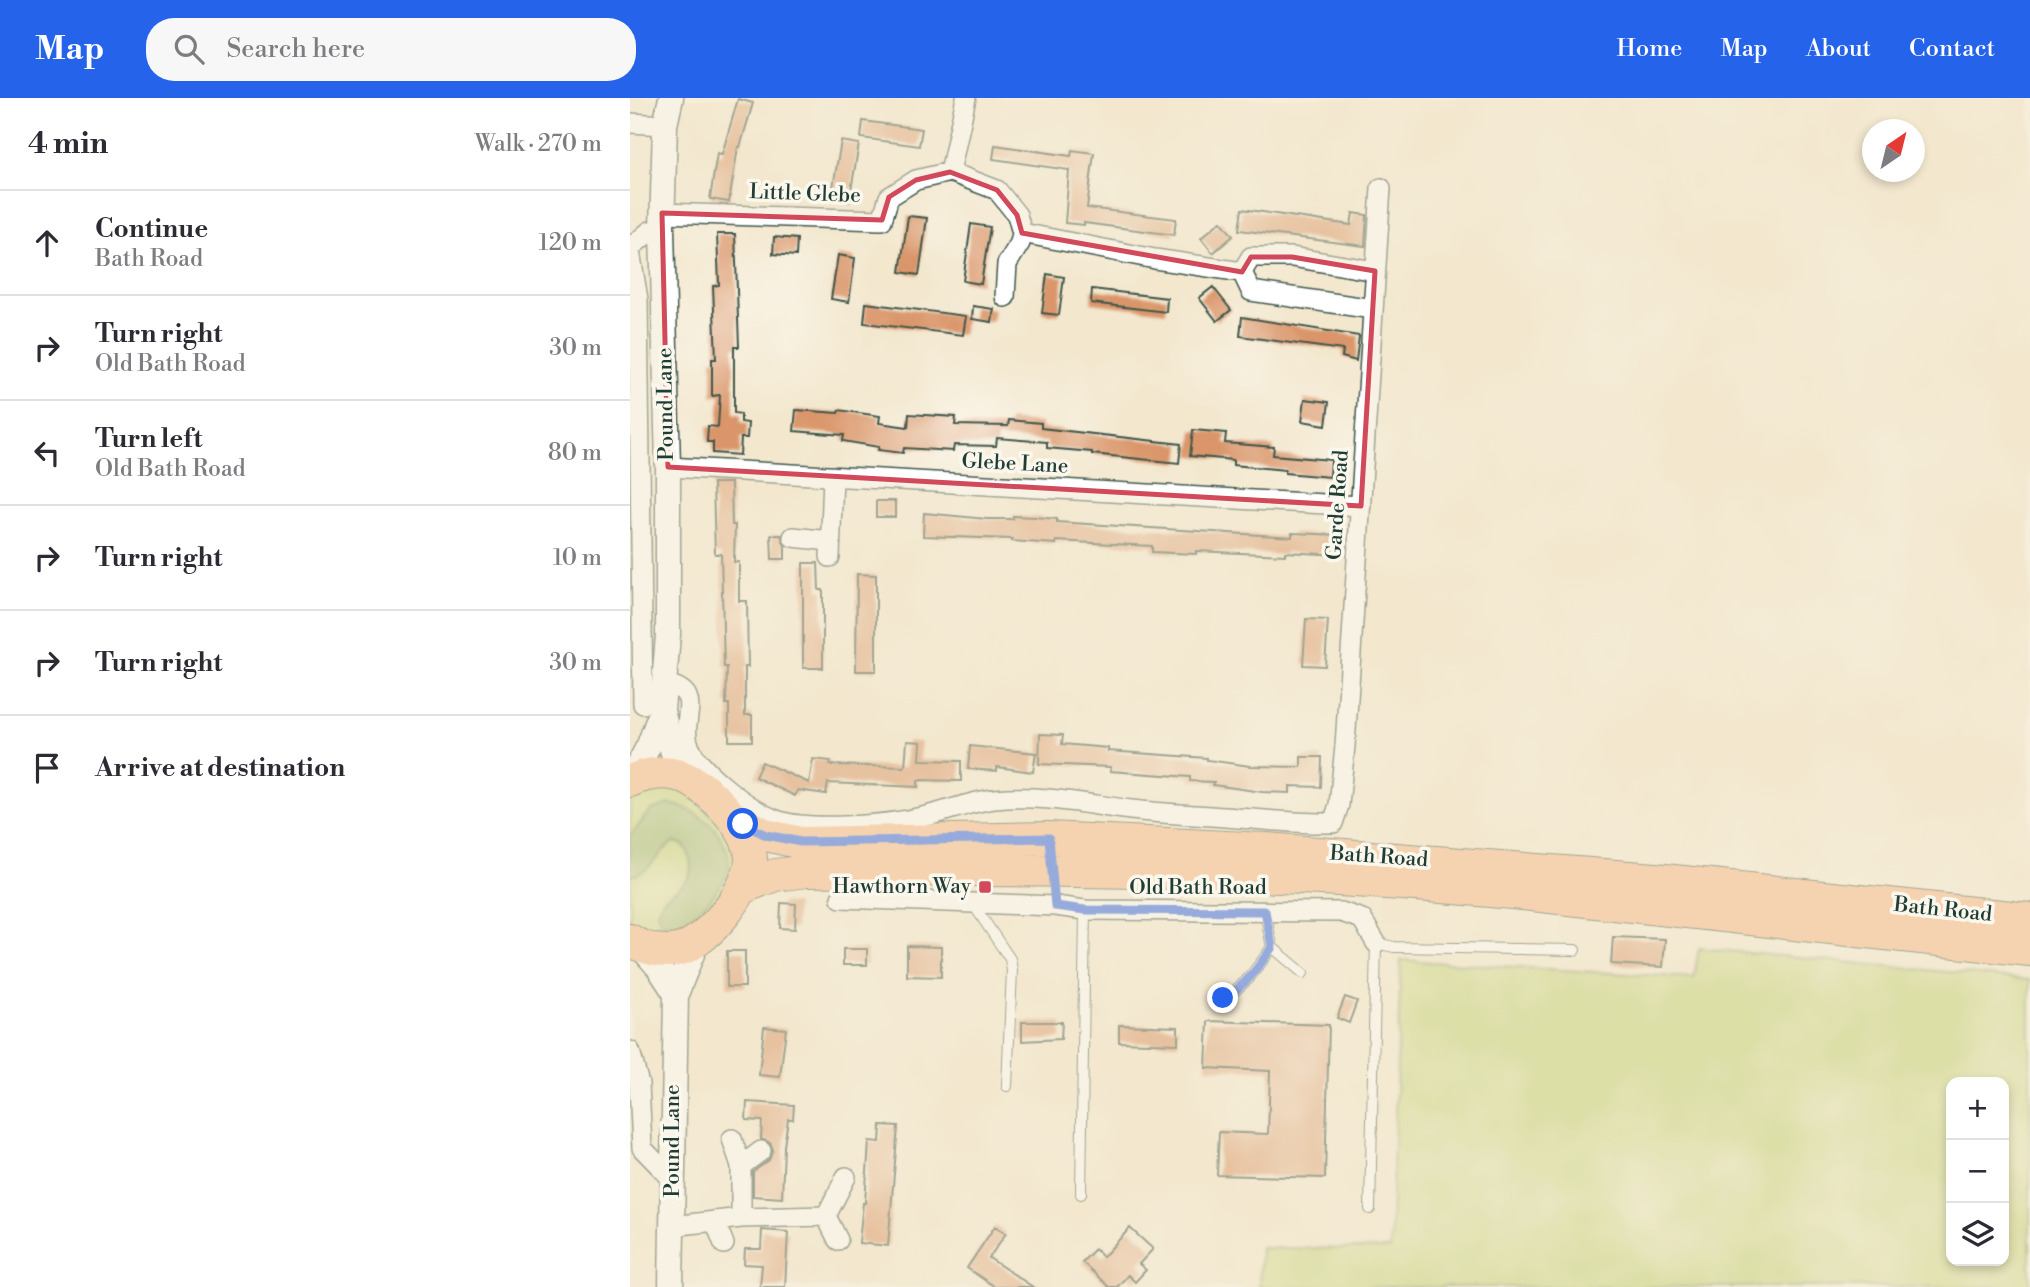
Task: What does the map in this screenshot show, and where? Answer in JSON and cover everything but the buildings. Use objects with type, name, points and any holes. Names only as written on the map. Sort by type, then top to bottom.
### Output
[{"type":"main road","points":[[630,781],[659,772],[692,781],[731,816],[746,837],[751,854],[750,871],[744,887],[698,939],[677,950],[660,950],[634,942]]},
{"type":"main road","name":"Bath Road","points":[[731,816],[766,835],[801,842],[1049,838],[1177,844],[1655,879],[2030,919]]},
{"type":"main road","points":[[1049,838],[1052,870]]},
{"type":"main road","name":"Bath Road","points":[[744,887],[775,874],[794,871],[1052,870],[1250,875],[1440,886],[2030,950]]},
{"type":"street","name":"Pound Lane","points":[[630,781],[649,745],[652,707],[664,684],[668,635],[668,467],[662,221],[665,125],[671,98]]},
{"type":"street","points":[[966,98],[950,172],[997,191],[1017,215],[1022,233],[1020,243],[1007,264],[1005,297]]},
{"type":"street","points":[[630,123],[665,125]]},
{"type":"street","name":"Little Glebe","points":[[662,221],[882,220],[889,197],[916,180],[950,172]]},
{"type":"street","name":"Garde Road","points":[[664,684],[682,689],[689,698],[688,743],[691,751],[749,807],[782,822],[800,825],[904,820],[949,811],[975,802],[1026,797],[1134,810],[1333,823],[1339,806],[1345,746],[1381,188]]},
{"type":"street","points":[[652,707],[640,633],[638,299],[630,249],[662,221]]},
{"type":"street","points":[[1022,233],[1156,259],[1241,272]]},
{"type":"street","points":[[1241,272],[1251,257],[1292,257],[1375,271]]},
{"type":"street","points":[[1241,272],[1251,291],[1373,309]]},
{"type":"street","name":"Glebe Lane","points":[[668,467],[1361,506]]},
{"type":"street","points":[[793,537],[830,549],[833,476]]},
{"type":"street","points":[[640,633],[668,635]]},
{"type":"street","name":"Pound Lane","points":[[652,707],[673,754],[692,781]]},
{"type":"street","points":[[1052,870],[1055,906]]},
{"type":"street","name":"Old Bath Road","points":[[841,898],[1055,906],[1085,910],[1341,912],[1362,919],[1376,943]]},
{"type":"street","name":"Pound Lane","points":[[671,1287],[676,994],[698,939]]},
{"type":"street","points":[[634,942],[659,968],[676,994]]},
{"type":"street","points":[[630,1051],[639,1084],[642,1148],[673,1180]]},
{"type":"street","points":[[732,1139],[741,1166],[741,1218]]},
{"type":"street","points":[[741,1166],[761,1151]]},
{"type":"street","points":[[826,1216],[846,1177]]},
{"type":"street","points":[[673,1226],[741,1218],[826,1216]]},
{"type":"street","points":[[826,1216],[838,1240]]},
{"type":"street","points":[[715,1221],[724,1244]]},
{"type":"lane","points":[[973,904],[1010,959],[1012,970],[1007,1086]]},
{"type":"lane","points":[[1081,1194],[1085,910]]},
{"type":"lane","points":[[1265,911],[1272,947],[1303,973]]},
{"type":"lane","points":[[1370,1209],[1376,943],[1394,947],[1575,950]]},
{"type":"lane","points":[[1223,998],[1236,992],[1256,971],[1272,947]]},
{"type":"highlighted area","points":[[950,172],[997,190],[1017,215],[1022,233],[1242,272],[1251,257],[1292,257],[1375,271],[1361,506],[668,467],[662,213],[882,220],[889,197],[916,180]]},
{"type":"green space","points":[[655,783],[687,791],[733,838],[737,876],[691,928],[669,938],[637,929],[630,924],[630,876],[649,867],[674,842],[686,848],[691,864],[689,877],[681,887],[663,899],[673,924],[704,905],[725,878],[714,829],[684,807],[647,814],[630,837],[630,796]]},
{"type":"green space","points":[[669,804],[692,812],[712,826],[729,858],[725,878],[712,897],[694,914],[675,924],[662,923],[657,912],[661,903],[686,882],[690,875],[688,852],[684,846],[674,842],[644,871],[630,876],[630,837],[651,810]]},
{"type":"green space","points":[[1699,948],[2030,980],[2030,1287],[1259,1287],[1261,1248],[1390,1249],[1401,960],[1694,978]]},
{"type":"place","name":"Hawthorn Way","points":[[985,887]]},
{"type":"route","points":[[743,824],[766,835],[801,842],[1049,838],[1055,906],[1085,910],[1265,911],[1272,947],[1256,971],[1236,992],[1223,998]]}]
